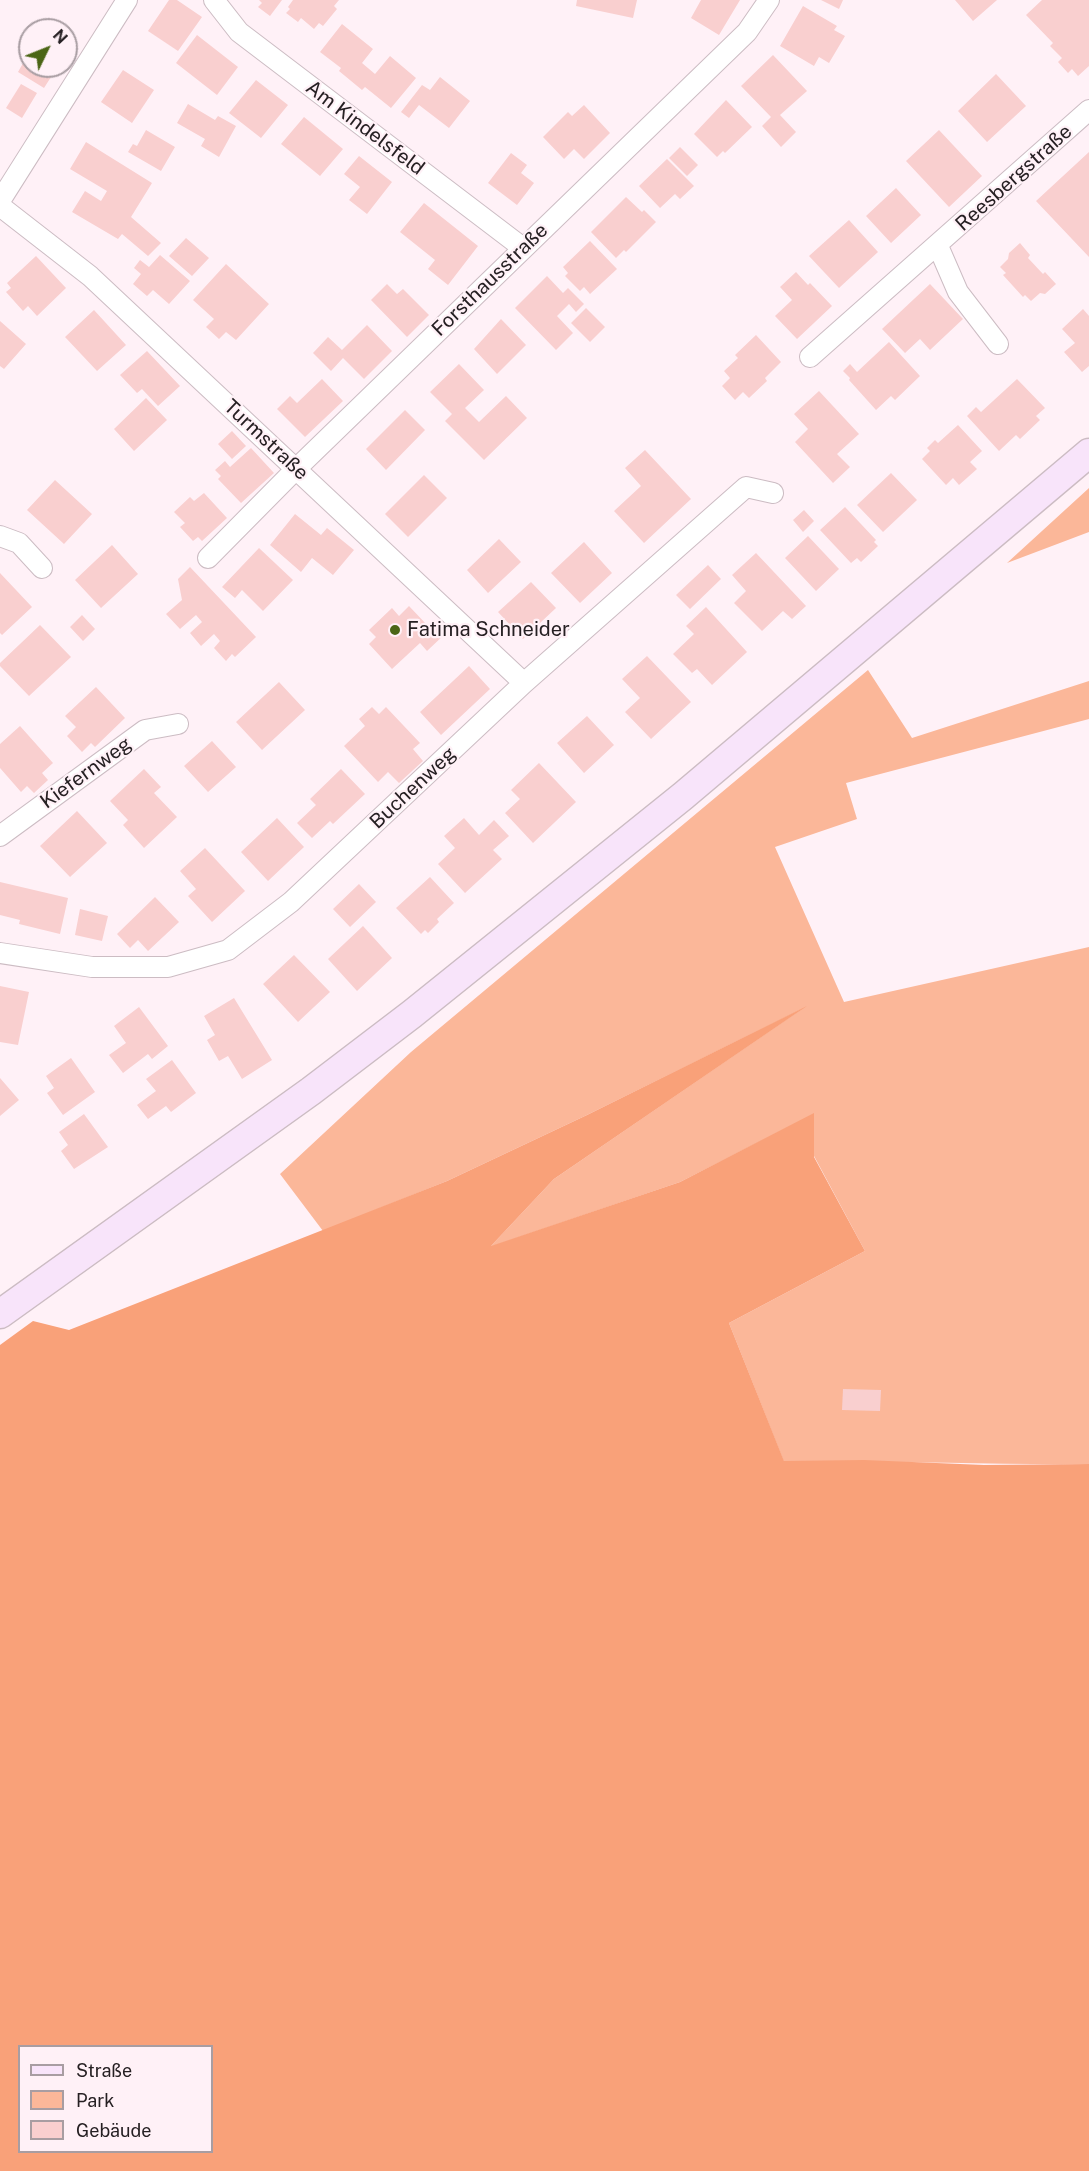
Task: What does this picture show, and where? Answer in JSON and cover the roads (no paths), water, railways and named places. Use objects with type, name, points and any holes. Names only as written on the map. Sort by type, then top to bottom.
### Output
[{"type":"main road","points":[[0,1314],[311,1092],[412,1014],[682,796],[1089,453]]},
{"type":"street","points":[[0,201],[127,0]]},
{"type":"street","name":"Am Kindelsfeld","points":[[214,0],[239,32],[523,248]]},
{"type":"street","name":"Forsthausstraße","points":[[208,558],[297,468],[747,32],[769,0]]},
{"type":"street","name":"Reesbergstraße","points":[[810,357],[1089,110]]},
{"type":"street","name":"Turmstraße","points":[[0,206],[90,276],[524,683]]},
{"type":"street","name":"Reesbergstraße","points":[[938,246],[958,292],[998,344]]},
{"type":"street","name":"Buchenweg","points":[[0,953],[92,967],[168,967],[228,950],[291,902],[524,683],[746,487],[773,493]]},
{"type":"street","points":[[0,536],[19,543],[42,568]]},
{"type":"street","name":"Kiefernweg","points":[[0,836],[145,730],[178,724]]},
{"type":"place","name":"Fatima Schneider","points":[[395,630]]}]
